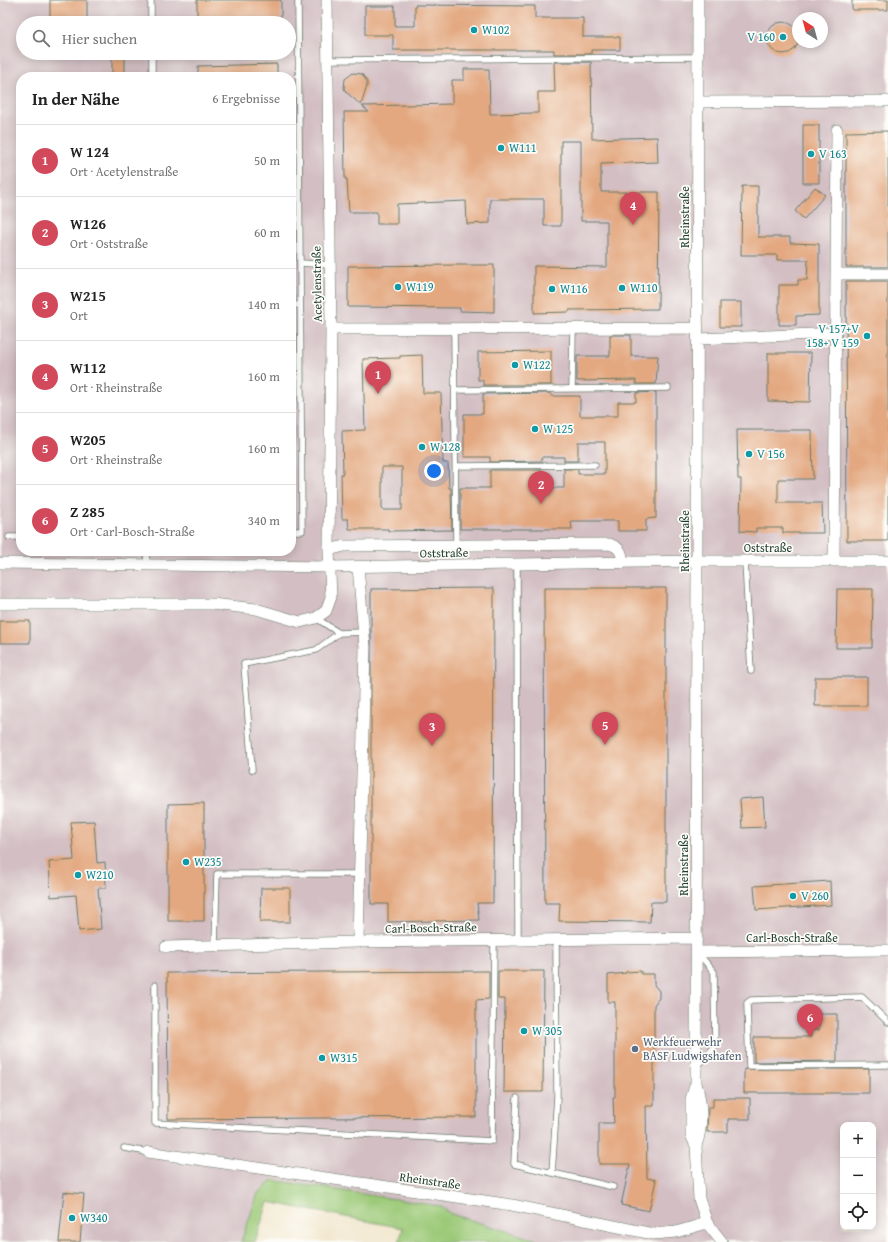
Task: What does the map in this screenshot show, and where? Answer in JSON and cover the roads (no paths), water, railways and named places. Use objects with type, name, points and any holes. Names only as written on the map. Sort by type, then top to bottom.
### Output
[{"type":"street","name":"Acetylenstraße","points":[[316,618],[326,611],[331,597],[329,550],[331,329],[327,0]]},
{"type":"street","name":"Rheinstraße","points":[[698,0],[696,1083],[700,1098],[696,1119],[700,1136],[696,1146],[699,1199],[707,1222],[722,1242]]},
{"type":"street","points":[[698,102],[888,102]]},
{"type":"street","points":[[834,560],[837,130]]},
{"type":"street","points":[[836,274],[888,274]]},
{"type":"street","points":[[331,329],[573,328],[698,333],[836,333]]},
{"type":"street","points":[[329,550],[344,546],[610,544],[618,548],[622,554],[623,563]]},
{"type":"street","name":"Oststraße","points":[[0,563],[147,564],[330,568],[698,561],[888,561]]},
{"type":"street","points":[[358,567],[365,647],[358,942]]},
{"type":"street","points":[[0,604],[212,604],[256,609],[300,622],[316,618]]},
{"type":"street","name":"Carl-Bosch-Straße","points":[[166,947],[358,942],[697,938]]},
{"type":"street","name":"Carl-Bosch-Straße","points":[[697,952],[888,950]]},
{"type":"street","name":"Rheinstraße","points":[[148,1152],[512,1206],[653,1234],[676,1232],[707,1222]]},
{"type":"lane","points":[[151,0],[151,16]]},
{"type":"lane","points":[[296,531],[302,531],[298,0]]},
{"type":"lane","points":[[328,60],[698,57]]},
{"type":"lane","points":[[152,60],[152,72]]},
{"type":"lane","points":[[300,263],[330,265]]},
{"type":"lane","points":[[454,328],[456,390],[456,545]]},
{"type":"lane","points":[[572,389],[573,328]]},
{"type":"lane","points":[[456,390],[668,388]]},
{"type":"lane","points":[[456,466],[595,465]]},
{"type":"lane","points":[[9,538],[16,537]]},
{"type":"lane","points":[[146,556],[147,564]]},
{"type":"lane","points":[[745,561],[751,671]]},
{"type":"lane","points":[[517,565],[518,940]]},
{"type":"lane","points":[[316,618],[339,633]]},
{"type":"lane","points":[[252,770],[244,664],[316,650],[339,633],[364,632]]},
{"type":"lane","points":[[214,946],[217,874],[359,874]]},
{"type":"lane","points":[[156,985],[155,1123],[492,1141],[494,940]]},
{"type":"lane","points":[[552,1173],[557,1096],[556,940]]},
{"type":"lane","points":[[696,1068],[715,1046],[714,972],[697,952]]},
{"type":"lane","points":[[888,1022],[862,997],[751,1000],[747,1003],[749,1066],[888,1065]]},
{"type":"lane","points":[[517,1098],[514,1164],[613,1187]]},
{"type":"lane","points":[[124,1148],[148,1152]]},
{"type":"place","name":"W102","points":[[474,30]]},
{"type":"place","name":"V 160","points":[[783,37]]},
{"type":"place","name":"W111","points":[[501,148]]},
{"type":"place","name":"V 163","points":[[811,154]]},
{"type":"place","name":"W112","points":[[633,225]]},
{"type":"place","name":"W119","points":[[398,287]]},
{"type":"place","name":"W110","points":[[622,288]]},
{"type":"place","name":"W116","points":[[552,289]]},
{"type":"place","name":"V 157+V 158+ V 159","points":[[867,336]]},
{"type":"place","name":"W122","points":[[515,365]]},
{"type":"place","name":"W 124","points":[[378,394]]},
{"type":"place","name":"W 125","points":[[535,429]]},
{"type":"place","name":"W 128","points":[[422,447]]},
{"type":"place","name":"V 156","points":[[749,454]]},
{"type":"place","name":"W126","points":[[541,504]]},
{"type":"place","name":"W205","points":[[605,745]]},
{"type":"place","name":"W215","points":[[432,746]]},
{"type":"place","name":"W235","points":[[186,862]]},
{"type":"place","name":"W210","points":[[78,875]]},
{"type":"place","name":"V 260","points":[[793,896]]},
{"type":"place","name":"W 305","points":[[524,1031]]},
{"type":"place","name":"Z 285","points":[[810,1037]]},
{"type":"place","name":"Werkfeuerwehr BASF Ludwigshafen","points":[[635,1049]]},
{"type":"place","name":"W315","points":[[322,1058]]},
{"type":"place","name":"W340","points":[[72,1218]]}]
